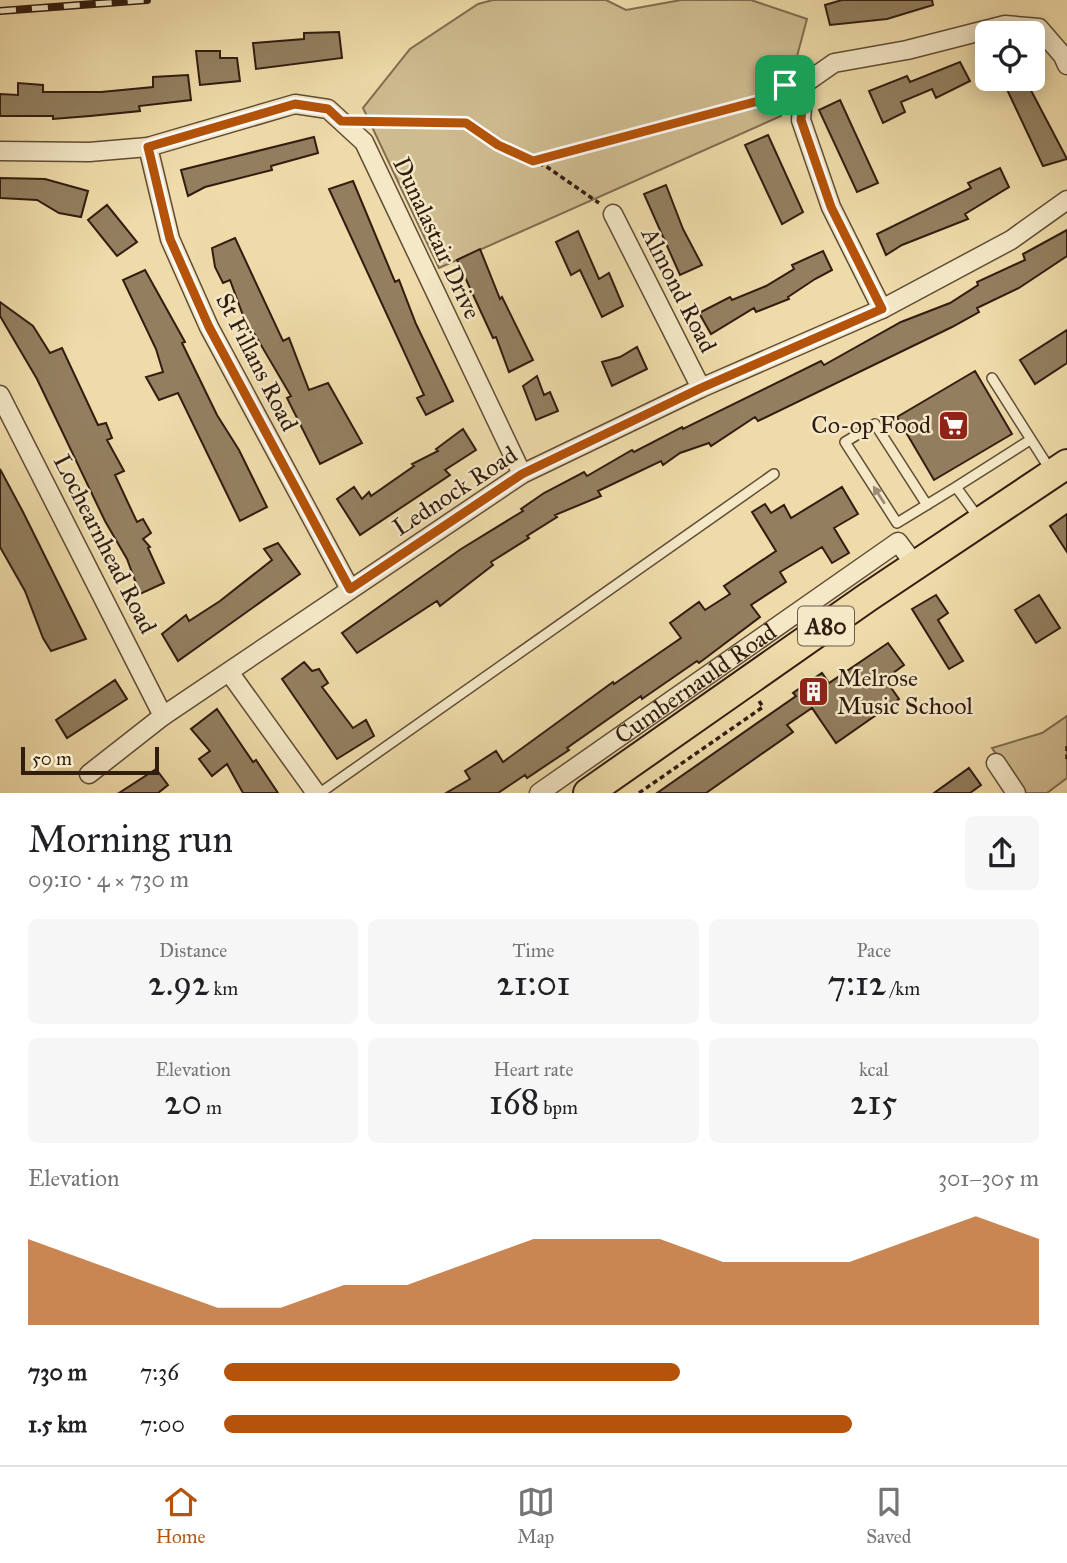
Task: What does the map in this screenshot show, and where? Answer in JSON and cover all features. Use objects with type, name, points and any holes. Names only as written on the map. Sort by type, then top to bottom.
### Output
[{"type":"main road","name":"Cumbernauld Road","points":[[588,793],[746,681],[1060,469]]},
{"type":"street","points":[[882,309],[827,195],[801,120],[804,84],[834,63],[907,50],[1005,25],[1039,28],[1063,56],[1067,65]]},
{"type":"street","name":"Dunalastair Drive","points":[[0,151],[89,152],[148,147],[295,104],[328,109],[364,142],[522,474]]},
{"type":"street","name":"St Fillans Road","points":[[148,147],[170,239],[209,327],[350,589]]},
{"type":"street","name":"Lednock Road","points":[[89,774],[163,716],[522,474],[701,388],[882,309],[1011,240],[1067,200]]},
{"type":"street","name":"Almond Road","points":[[613,214],[701,388]]},
{"type":"street","name":"Lochearnhead Road","points":[[0,395],[163,716]]},
{"type":"street","name":"Cumbernauld Road","points":[[539,793],[898,542],[915,565]]},
{"type":"street","points":[[229,672],[318,793]]},
{"type":"street","points":[[996,763],[1016,793]]},
{"type":"lane","points":[[992,378],[1030,440],[1060,469]]},
{"type":"lane","points":[[927,505],[875,424],[845,442],[897,523],[927,505],[956,487],[1030,440]]},
{"type":"lane","points":[[318,793],[774,474]]},
{"type":"lane","points":[[956,487],[981,521]]},
{"type":"path","points":[[533,161],[762,100],[785,85],[804,84]]},
{"type":"path","points":[[341,121],[466,123],[498,145],[580,187],[613,214]]},
{"type":"path","points":[[639,793],[763,707],[746,681]]},
{"type":"path","points":[[1067,746],[1067,759]]},
{"type":"shaded area","points":[[493,0],[606,0],[626,10],[681,0],[751,0],[807,19],[781,116],[439,268],[363,108],[410,49],[478,4]]},
{"type":"shaded area","points":[[1067,716],[1067,778],[1047,793],[1023,793],[992,748],[1042,733]]},
{"type":"building","points":[[842,0],[932,0],[933,5],[887,19],[830,25],[825,5]]},
{"type":"building","points":[[339,32],[342,58],[256,69],[253,43],[304,39],[304,33]]},
{"type":"building","points":[[196,51],[220,51],[220,58],[237,58],[240,81],[200,85]]},
{"type":"building","points":[[960,62],[970,81],[936,98],[932,89],[901,102],[905,112],[883,123],[869,91],[907,76],[910,82]]},
{"type":"building","points":[[188,75],[191,100],[139,106],[140,111],[90,116],[53,119],[53,116],[0,116],[0,94],[18,95],[18,83],[43,85],[43,92],[101,92],[153,87],[153,77]]},
{"type":"building","points":[[1008,91],[1031,91],[1067,159],[1043,166]]},
{"type":"building","points":[[840,100],[878,183],[857,192],[819,110]]},
{"type":"building","points":[[768,135],[803,212],[782,224],[745,145]]},
{"type":"building","points":[[314,137],[318,153],[271,166],[272,170],[205,187],[188,196],[181,170]]},
{"type":"building","points":[[1000,168],[1009,187],[965,214],[968,219],[902,245],[886,255],[877,234],[971,188],[968,183]]},
{"type":"building","points":[[0,178],[45,179],[88,191],[81,217],[59,213],[37,200],[0,198]]},
{"type":"building","points":[[353,181],[395,282],[399,280],[416,324],[453,401],[426,415],[417,398],[424,395],[329,189]]},
{"type":"building","points":[[666,185],[683,229],[702,265],[680,275],[644,194]]},
{"type":"building","points":[[107,205],[137,242],[117,256],[88,220]]},
{"type":"building","points":[[1067,230],[1067,256],[1019,288],[977,308],[979,312],[758,421],[755,417],[711,446],[709,443],[680,453],[663,465],[661,461],[598,491],[601,496],[555,515],[557,517],[527,536],[529,538],[491,562],[493,565],[440,606],[437,601],[357,653],[342,633],[461,549],[523,511],[521,509],[544,493],[584,472],[587,476],[632,450],[634,452],[682,427],[683,429],[821,361],[824,365],[901,322],[950,303],[978,285],[977,282],[1025,260],[1023,254]]},
{"type":"building","points":[[578,231],[599,279],[609,273],[623,306],[602,317],[580,270],[571,275],[556,242]]},
{"type":"building","points":[[235,238],[283,341],[289,338],[309,390],[328,383],[362,443],[320,464],[287,398],[291,396],[251,328],[248,329],[230,280],[223,283],[215,267],[212,248]]},
{"type":"building","points":[[480,249],[500,299],[502,297],[533,360],[509,372],[496,337],[493,338],[457,260]]},
{"type":"building","points":[[823,251],[832,270],[788,297],[789,299],[756,312],[754,308],[711,334],[699,313],[730,297],[732,300],[766,286],[794,269],[792,265]]},
{"type":"building","points":[[145,270],[185,342],[182,343],[217,415],[239,450],[267,507],[240,521],[178,393],[159,400],[146,377],[163,372],[156,349],[123,280]]},
{"type":"building","points":[[0,302],[33,326],[50,353],[62,348],[98,425],[106,423],[112,438],[107,440],[124,471],[115,475],[137,522],[143,519],[151,533],[143,539],[150,547],[148,548],[164,583],[140,594],[127,559],[105,521],[37,379],[0,316]]},
{"type":"building","points":[[1067,330],[1067,363],[1035,384],[1020,360]]},
{"type":"building","points":[[637,347],[647,369],[612,386],[602,362],[620,357]]},
{"type":"building","name":"Co-op Food","points":[[975,371],[1012,434],[934,480],[897,417]]},
{"type":"building","points":[[537,376],[544,395],[550,392],[558,411],[536,420],[523,386]]},
{"type":"building","points":[[463,429],[476,450],[445,470],[450,475],[360,535],[337,499],[354,487],[362,499],[369,492],[371,496],[414,466],[412,464],[438,451],[436,449]]},
{"type":"building","points":[[0,469],[86,639],[51,651],[43,638],[25,591],[0,547]]},
{"type":"building","points":[[842,487],[858,514],[834,528],[849,553],[832,563],[822,547],[780,572],[786,582],[751,605],[760,617],[699,663],[697,661],[642,699],[641,696],[527,778],[525,775],[498,793],[446,793],[470,779],[465,771],[496,751],[503,762],[613,682],[614,684],[681,638],[670,623],[699,602],[705,610],[730,594],[724,586],[776,551],[752,512],[765,504],[771,513],[784,505],[791,518]]},
{"type":"building","points":[[1067,514],[1067,552],[1050,526]]},
{"type":"building","points":[[278,543],[300,574],[178,661],[162,634],[186,615],[189,621],[220,601],[272,560],[264,549]]},
{"type":"building","points":[[936,595],[948,613],[938,620],[963,661],[949,669],[912,609]]},
{"type":"building","points":[[1039,595],[1060,628],[1036,643],[1015,610]]},
{"type":"building","points":[[888,643],[904,665],[885,679],[899,699],[836,743],[812,708],[787,725],[793,732],[706,793],[657,793],[796,696],[793,693],[822,673],[829,683]]},
{"type":"building","points":[[304,662],[312,671],[319,669],[328,683],[322,687],[353,728],[366,720],[374,736],[337,759],[282,679]]},
{"type":"building","points":[[115,680],[127,699],[67,738],[56,720]]},
{"type":"building","points":[[217,709],[278,793],[243,793],[227,764],[212,776],[199,759],[210,751],[191,729]]},
{"type":"building","points":[[969,768],[981,785],[970,793],[934,793]]},
{"type":"building","points":[[156,769],[168,785],[158,793],[119,793]]},
{"type":"railway","points":[[0,11],[147,0]]},
{"type":"place","name":"Co-op Food","points":[[954,425]]},
{"type":"place","name":"Melrose Music School","points":[[814,692]]},
{"type":"route","points":[[804,84],[801,120],[831,207],[882,309],[701,388],[522,474],[350,589],[209,327],[170,239],[148,147],[295,104],[328,109],[341,121],[466,123],[498,145],[533,161],[762,100],[785,85],[804,84]]}]
